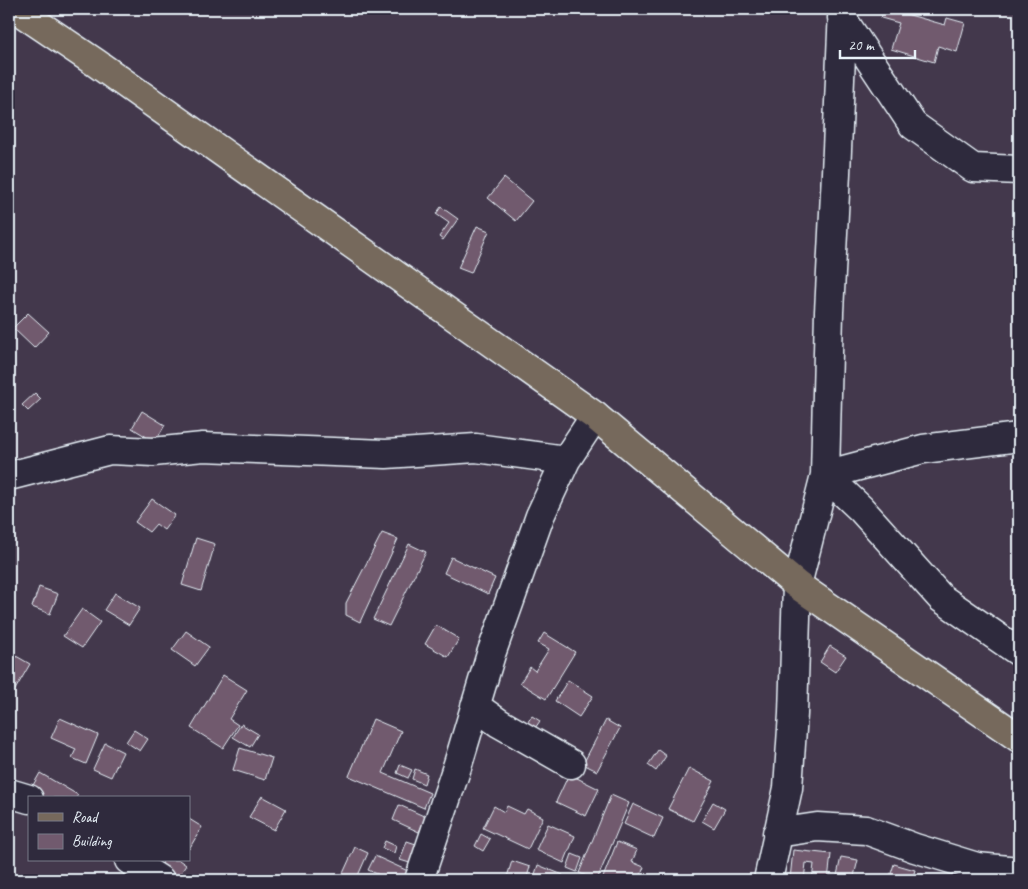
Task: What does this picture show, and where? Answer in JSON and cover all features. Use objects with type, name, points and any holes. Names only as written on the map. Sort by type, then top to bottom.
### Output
[{"type":"main road","points":[[16,9],[96,63],[595,416],[797,584],[1019,738]]},
{"type":"street","points":[[842,14],[913,125],[972,168],[1019,170]]},
{"type":"street","points":[[768,880],[788,788],[793,714],[797,584],[825,475],[829,312],[842,14]]},
{"type":"street","points":[[419,880],[458,764],[491,654],[540,516],[566,460],[595,416]]},
{"type":"street","points":[[825,475],[924,449],[1019,437]]},
{"type":"street","points":[[9,476],[110,450],[153,452],[203,447],[386,454],[476,448],[566,460]]},
{"type":"street","points":[[825,475],[861,509],[941,598],[1019,652]]},
{"type":"street","points":[[475,706],[571,764]]},
{"type":"street","points":[[9,793],[28,799]]},
{"type":"street","points":[[777,833],[817,827],[866,830],[914,848],[977,867],[1019,871]]},
{"type":"street","points":[[132,862],[160,880]]},
{"type":"building","points":[[884,9],[907,9],[906,14],[945,25],[947,18],[965,23],[957,52],[938,46],[934,62],[891,49],[899,23],[881,18]]},
{"type":"building","points":[[504,178],[532,201],[516,221],[488,198]]},
{"type":"building","points":[[441,207],[458,219],[443,240],[439,237],[449,223],[436,214]]},
{"type":"building","points":[[477,226],[489,231],[471,273],[458,268]]},
{"type":"building","points":[[28,313],[49,332],[34,348],[13,328]]},
{"type":"building","points":[[35,393],[41,399],[28,411],[22,405]]},
{"type":"building","points":[[142,411],[165,425],[155,442],[132,428]]},
{"type":"building","points":[[152,499],[175,515],[164,530],[156,524],[149,532],[135,522]]},
{"type":"building","points":[[382,533],[398,539],[360,622],[346,615],[346,603]]},
{"type":"building","points":[[196,538],[215,544],[201,591],[182,585]]},
{"type":"building","points":[[409,544],[426,552],[389,626],[373,619]]},
{"type":"building","points":[[451,557],[495,578],[488,594],[444,573]]},
{"type":"building","points":[[39,587],[58,594],[50,614],[32,607]]},
{"type":"building","points":[[115,593],[140,608],[129,625],[104,610]]},
{"type":"building","points":[[82,609],[100,622],[82,648],[63,636]]},
{"type":"building","points":[[436,625],[459,639],[448,657],[425,644]]},
{"type":"building","points":[[186,631],[209,647],[195,666],[172,650]]},
{"type":"building","points":[[544,633],[575,652],[546,699],[520,683],[530,667],[535,671],[549,649],[538,643]]},
{"type":"building","points":[[830,646],[846,656],[835,672],[820,662]]},
{"type":"building","points":[[9,652],[30,664],[12,695],[9,693]]},
{"type":"building","points":[[223,675],[247,690],[229,719],[238,725],[223,748],[191,728]]},
{"type":"building","points":[[568,680],[593,696],[579,717],[555,701]]},
{"type":"building","points":[[532,716],[540,721],[535,728],[527,723]]},
{"type":"building","points":[[60,718],[98,735],[86,764],[72,758],[76,749],[51,738]]},
{"type":"building","points":[[373,719],[401,731],[383,773],[430,793],[424,808],[349,776]]},
{"type":"building","points":[[606,720],[620,728],[597,771],[583,764]]},
{"type":"building","points":[[241,724],[258,734],[250,747],[233,737]]},
{"type":"building","points":[[134,730],[148,739],[140,751],[126,742]]},
{"type":"building","points":[[105,743],[123,752],[111,777],[93,769]]},
{"type":"building","points":[[240,748],[272,758],[265,780],[233,770]]},
{"type":"building","points":[[658,750],[666,756],[656,771],[648,765]]},
{"type":"building","points":[[400,765],[412,770],[408,778],[397,773]]},
{"type":"building","points":[[689,768],[714,781],[693,821],[668,809]]},
{"type":"building","points":[[415,769],[427,774],[424,784],[412,779]]},
{"type":"building","points":[[40,773],[78,795],[32,796],[28,794]]},
{"type":"building","points":[[569,774],[599,789],[586,816],[556,802]]},
{"type":"building","points":[[611,795],[629,803],[597,880],[579,873]]},
{"type":"building","points":[[262,796],[286,809],[274,830],[249,817]]},
{"type":"building","points":[[713,802],[725,809],[714,828],[702,821]]},
{"type":"building","points":[[633,804],[663,818],[654,838],[624,824]]},
{"type":"building","points":[[399,805],[426,817],[419,832],[393,820]]},
{"type":"building","points":[[494,806],[504,812],[507,806],[524,814],[527,809],[543,817],[528,849],[483,828]]},
{"type":"building","points":[[190,820],[202,827],[190,847]]},
{"type":"building","points":[[548,824],[575,836],[564,863],[536,850]]},
{"type":"building","points":[[481,834],[490,839],[483,851],[475,846]]},
{"type":"building","points":[[385,841],[396,846],[394,853],[382,848]]},
{"type":"building","points":[[407,841],[419,845],[413,864],[400,860]]},
{"type":"building","points":[[617,842],[637,850],[632,862],[644,867],[639,880],[602,880]]},
{"type":"building","points":[[355,847],[368,853],[356,880],[340,880]]},
{"type":"building","points":[[793,850],[831,854],[828,880],[812,880],[814,864],[806,863],[804,880],[790,879]]},
{"type":"building","points":[[572,854],[582,858],[577,872],[567,868]]},
{"type":"building","points":[[375,856],[408,871],[404,880],[391,880],[368,870]]},
{"type":"building","points":[[841,857],[858,860],[853,880],[836,880]]},
{"type":"building","points":[[512,861],[530,867],[526,880],[506,880]]},
{"type":"building","points":[[163,862],[182,862],[186,865],[177,879],[159,868]]},
{"type":"building","points":[[894,864],[915,870],[912,880],[889,880]]},
{"type":"building","points":[[538,865],[563,875],[561,880],[533,880]]},
{"type":"building","points":[[921,874],[941,880],[919,880]]}]
